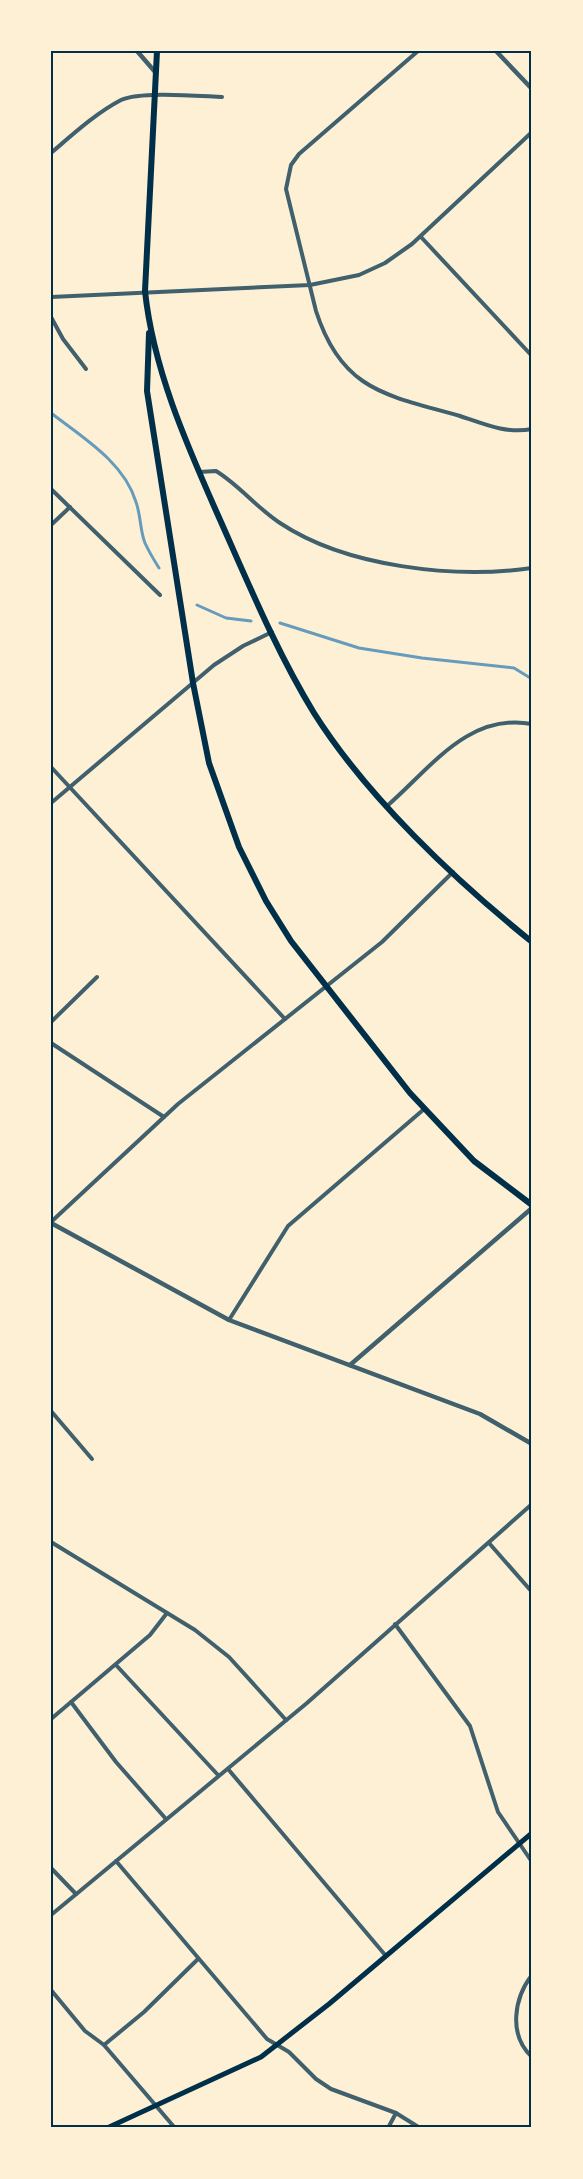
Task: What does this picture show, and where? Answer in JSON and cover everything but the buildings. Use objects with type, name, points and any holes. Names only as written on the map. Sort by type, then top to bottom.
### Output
[{"type":"main road","points":[[156,51],[145,291],[149,327],[147,392],[193,683],[209,763],[239,847],[276,918],[325,986],[423,1110],[474,1161],[532,1207]]},
{"type":"main road","points":[[149,327],[176,413],[199,472],[300,688],[329,736],[387,806],[453,872],[532,942]]},
{"type":"main road","points":[[107,2128],[231,2073],[276,2045],[532,1833]]},
{"type":"street","points":[[137,51],[156,73]]},
{"type":"street","points":[[418,51],[299,154],[291,165],[286,189],[322,329],[341,362],[364,383],[386,396],[510,431],[532,429]]},
{"type":"street","points":[[496,51],[532,89]]},
{"type":"street","points":[[51,153],[120,101],[155,96],[222,97]]},
{"type":"street","points":[[51,297],[310,285],[338,281],[372,269],[421,237],[532,132]]},
{"type":"street","points":[[421,237],[532,356]]},
{"type":"street","points":[[51,317],[63,339],[86,369]]},
{"type":"street","points":[[199,472],[216,471],[285,526],[309,539],[351,556],[396,565],[438,569],[501,571],[532,568]]},
{"type":"street","points":[[51,489],[160,595]]},
{"type":"street","points":[[51,525],[70,507]]},
{"type":"street","points":[[51,803],[227,656],[273,632]]},
{"type":"street","points":[[387,806],[445,751],[468,735],[500,723],[532,724]]},
{"type":"street","points":[[51,767],[285,1018]]},
{"type":"street","points":[[453,872],[382,942],[164,1117],[51,1222],[229,1320],[480,1414],[532,1444]]},
{"type":"street","points":[[51,1022],[97,977]]},
{"type":"street","points":[[51,1043],[164,1117]]},
{"type":"street","points":[[229,1320],[288,1226],[423,1110]]},
{"type":"street","points":[[350,1365],[532,1207]]},
{"type":"street","points":[[51,1411],[92,1459]]},
{"type":"street","points":[[51,1915],[286,1720],[532,1504]]},
{"type":"street","points":[[51,1542],[195,1630],[229,1657],[286,1720]]},
{"type":"street","points":[[489,1543],[532,1592]]},
{"type":"street","points":[[51,1719],[150,1635],[167,1613]]},
{"type":"street","points":[[395,1624],[470,1726],[494,1803],[532,1862]]},
{"type":"street","points":[[116,1665],[218,1775]]},
{"type":"street","points":[[71,1701],[116,1762],[166,1819]]},
{"type":"street","points":[[227,1768],[386,1956]]},
{"type":"street","points":[[116,1861],[267,2039],[289,2052],[316,2079],[331,2089],[396,2113],[420,2128]]},
{"type":"street","points":[[51,1868],[76,1894]]},
{"type":"street","points":[[104,2045],[144,2012],[198,1959]]},
{"type":"street","points":[[532,1975],[521,1989],[515,2018],[521,2041],[532,2057]]},
{"type":"street","points":[[51,1990],[85,2031],[104,2045],[175,2128]]},
{"type":"street","points":[[388,2128],[396,2113]]},
{"type":"waterway","points":[[51,413],[101,451],[122,475],[136,502],[145,543],[159,568]]},
{"type":"waterway","points":[[197,605],[226,618],[251,621]]},
{"type":"waterway","points":[[280,623],[359,648],[422,658],[514,668],[532,679]]}]
